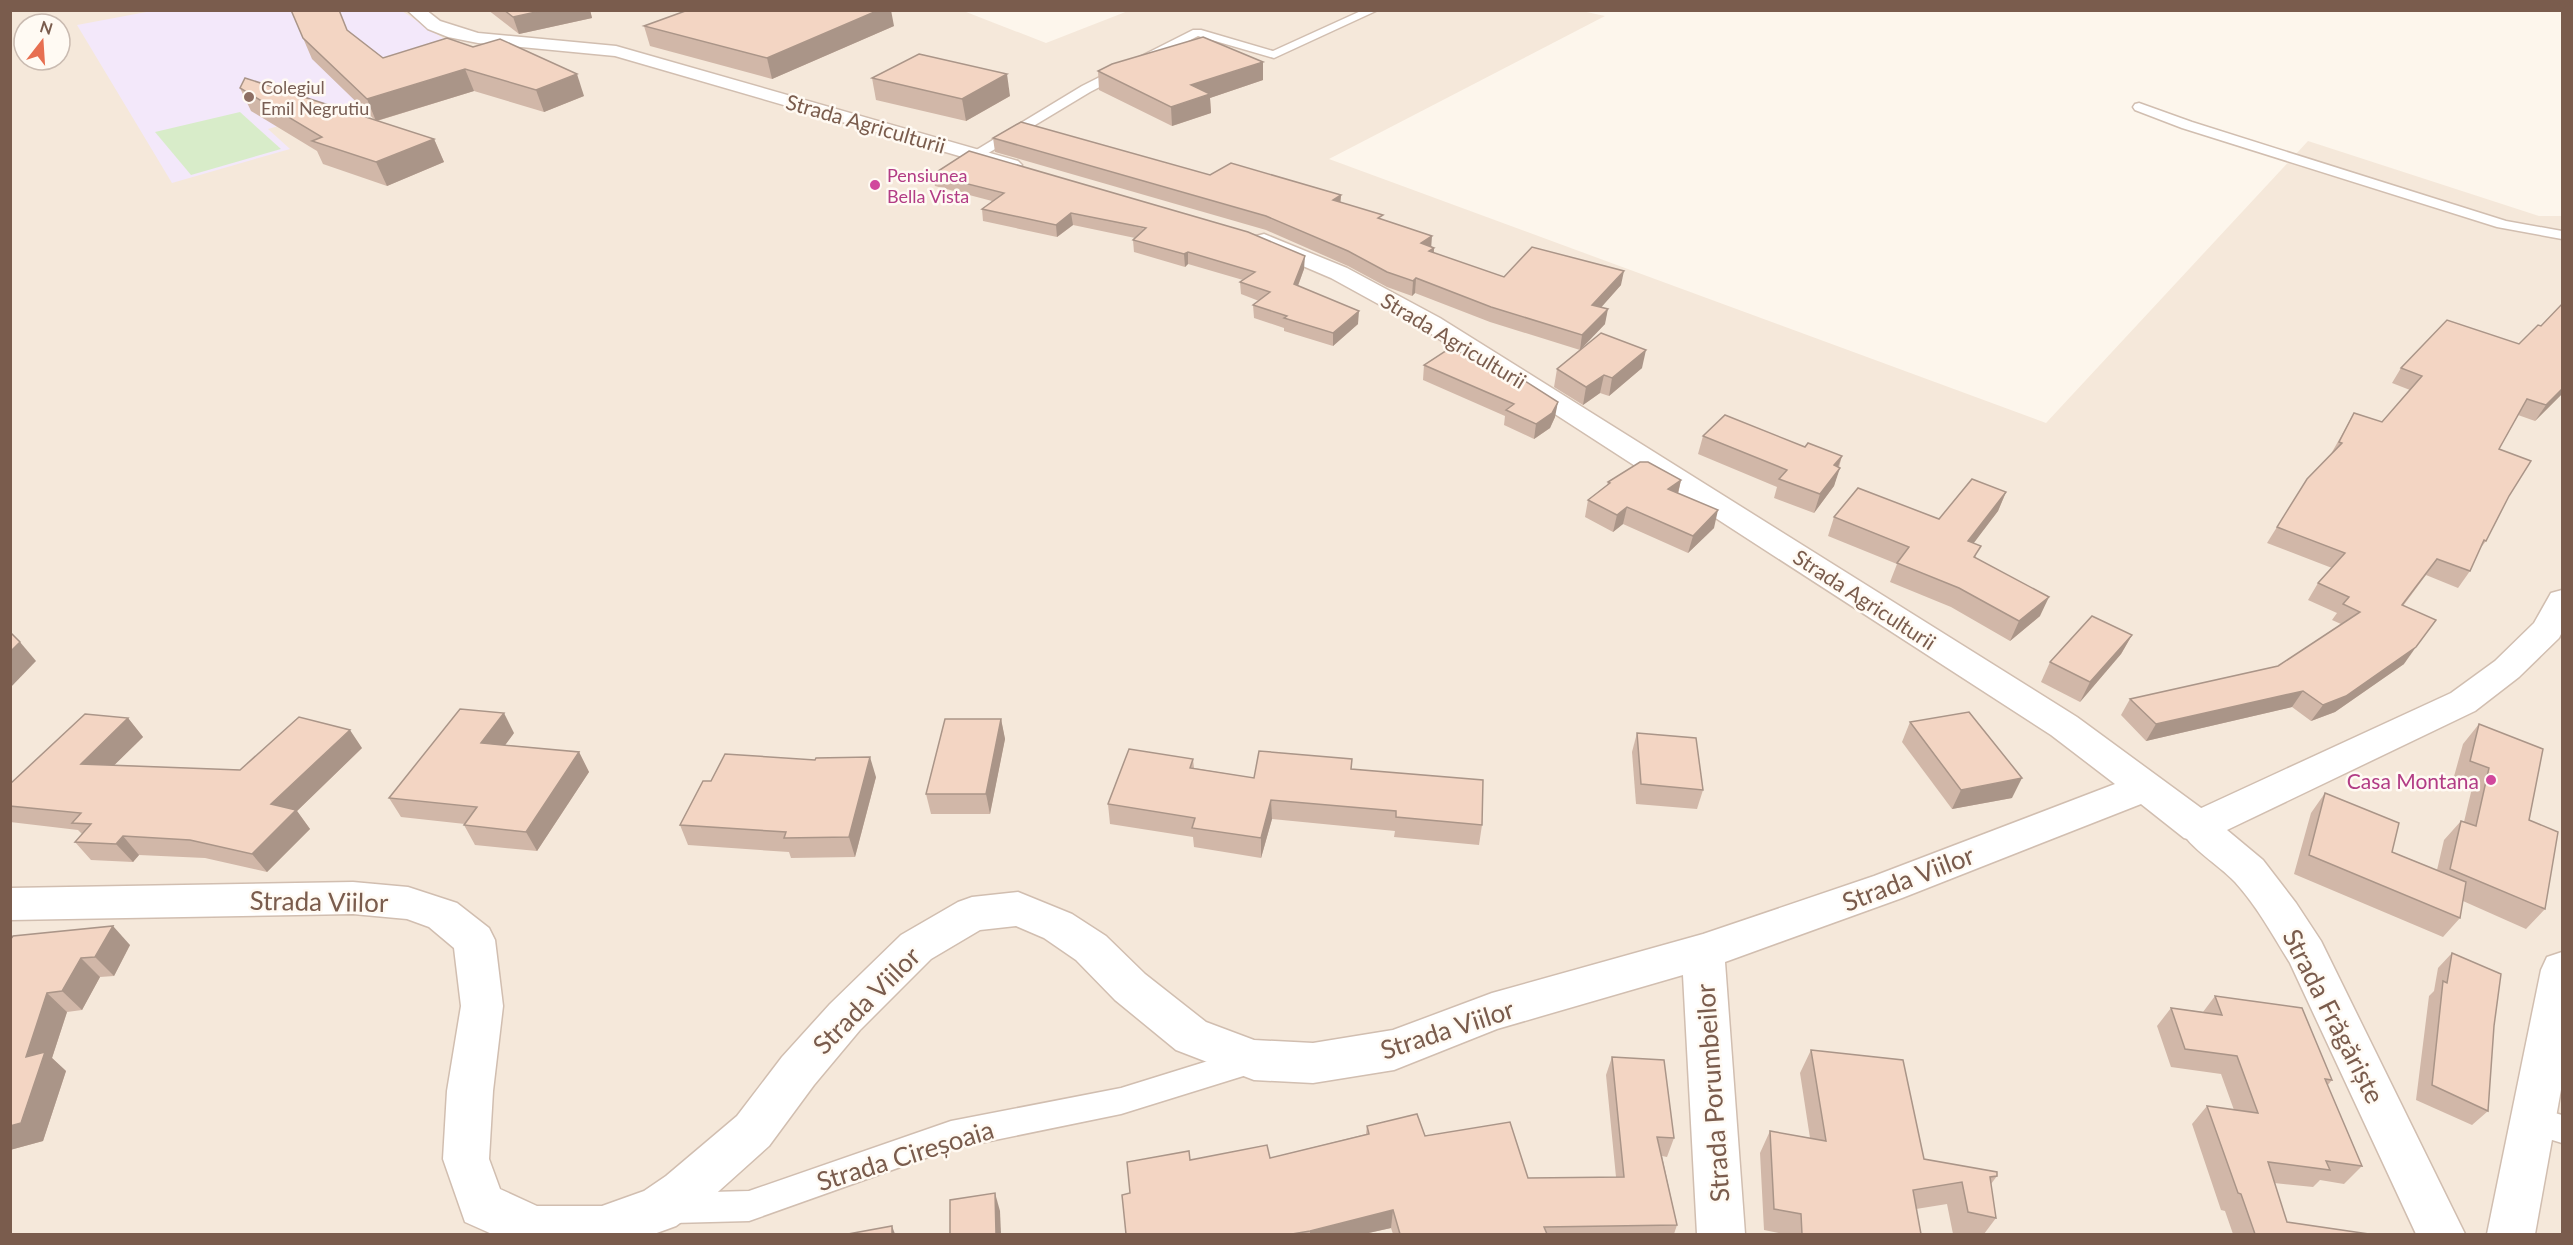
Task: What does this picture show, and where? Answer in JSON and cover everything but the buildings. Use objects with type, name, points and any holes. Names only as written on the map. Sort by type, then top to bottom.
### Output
[{"type":"street","name":"Strada Agriculturii","points":[[415,10],[434,25],[454,33],[478,38],[616,51],[1031,171]]},
{"type":"street","name":"Strada Agriculturii","points":[[616,51],[649,39]]},
{"type":"street","name":"Strada Agriculturii","points":[[1245,234],[1339,273],[1431,323],[2064,726],[2198,827]]},
{"type":"street","points":[[2198,827],[2463,702],[2507,669],[2557,626]]},
{"type":"street","name":"Strada Viilor","points":[[10,904],[353,898],[408,903],[443,915],[474,940],[482,1006],[470,1091],[466,1159],[482,1205],[534,1232],[602,1230],[659,1209],[684,1192],[753,1131],[798,1071],[845,1017],[916,947],[972,914],[1018,909],[1058,926],[1091,948],[1130,987],[1191,1036],[1254,1060],[1313,1063],[1394,1050],[1492,1012],[1703,952],[1888,887],[2146,787]]},
{"type":"street","name":"Strada Frăgăriște","points":[[2198,827],[2249,872],[2282,915],[2306,953],[2440,1234]]},
{"type":"street","name":"Strada Porumbeilor","points":[[1703,952],[1721,1234]]},
{"type":"street","points":[[2511,1234],[2548,1125],[2562,970]]},
{"type":"lane","points":[[975,155],[1086,89],[1197,32],[1274,55],[1373,10]]},
{"type":"lane","points":[[2139,107],[2187,125],[2502,224],[2562,235]]},
{"type":"lane","name":"Strada Cireșoaia","points":[[659,1209],[749,1206],[951,1135],[1121,1101],[1254,1060]]},
{"type":"shaded area","name":"Colegiul Emil Negrutiu","points":[[157,10],[402,11],[485,66],[268,129],[290,149],[172,183],[77,25]]},
{"type":"shaded area","points":[[961,10],[1046,43],[1128,11],[1582,11],[1605,16],[1329,159],[2046,423],[2308,141],[2539,216],[2562,216],[2562,1234],[11,1234],[10,11]]},
{"type":"green space","points":[[240,112],[281,149],[191,175],[155,132]]},
{"type":"place","name":"Colegiul Emil Negrutiu","points":[[249,97]]},
{"type":"place","name":"Pensiunea Bella Vista","points":[[875,185]]},
{"type":"place","name":"Casa Montana","points":[[2491,780]]}]
